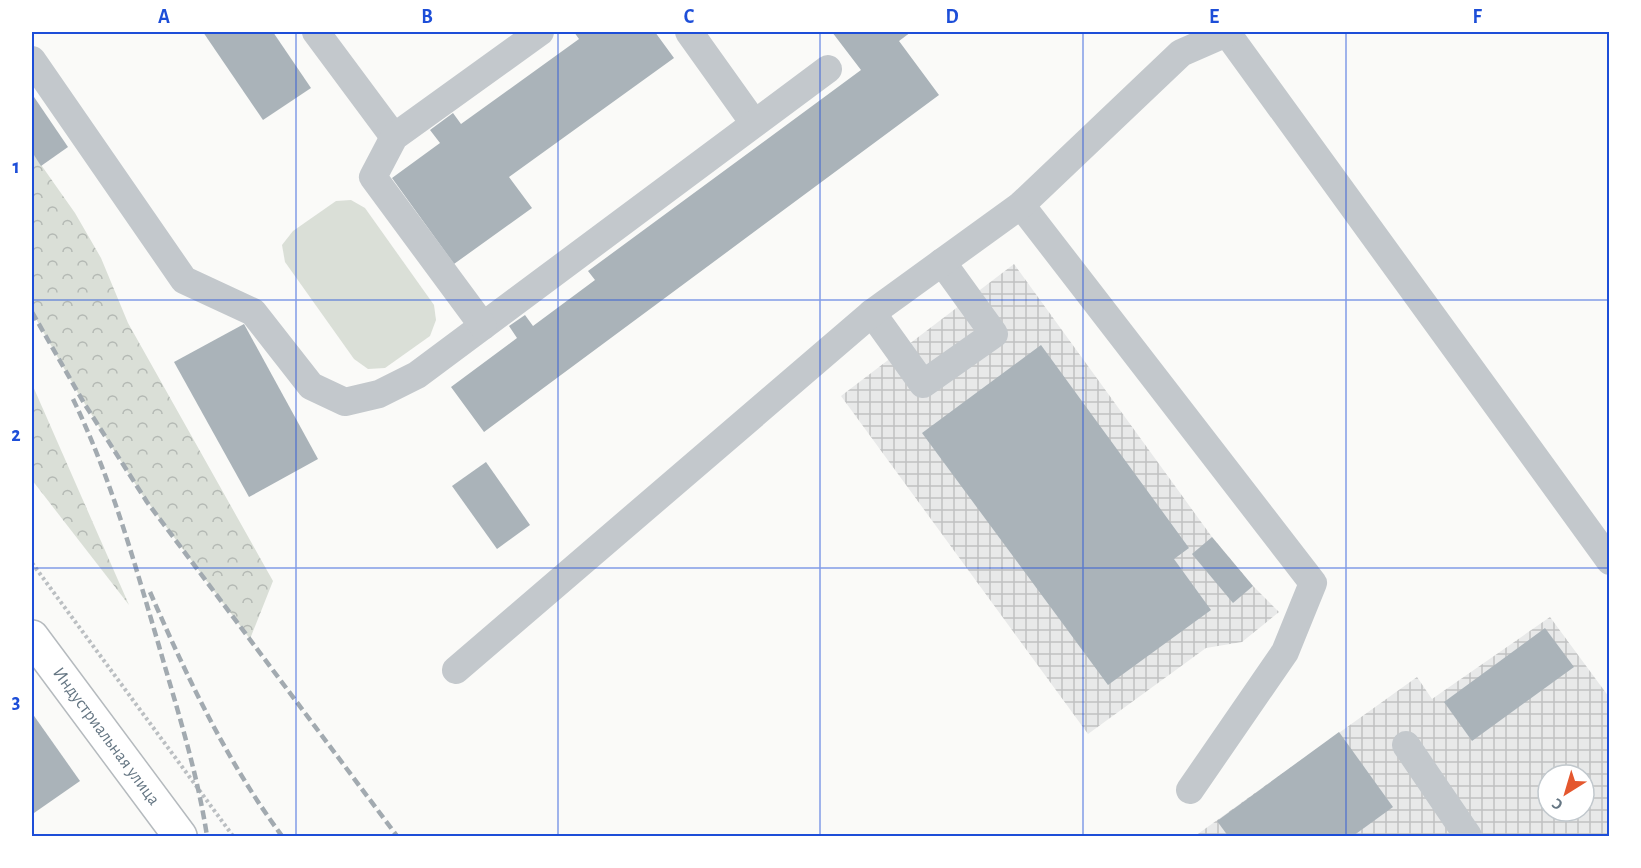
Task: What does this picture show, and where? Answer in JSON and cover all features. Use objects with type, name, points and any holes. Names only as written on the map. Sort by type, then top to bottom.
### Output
[{"type":"main road","name":"Индустриальная улица","points":[[32,637],[180,837]]},
{"type":"lane","points":[[316,32],[394,137]]},
{"type":"lane","points":[[483,326],[373,177],[394,137],[540,32]]},
{"type":"lane","points":[[689,32],[754,123]]},
{"type":"lane","points":[[456,670],[872,313],[1021,205],[1181,53],[1228,32],[1610,561]]},
{"type":"lane","points":[[32,60],[184,280],[253,312],[310,386],[345,402],[379,394],[417,375],[828,69]]},
{"type":"lane","points":[[1021,205],[1313,583],[1285,652],[1191,790]]},
{"type":"lane","points":[[872,313],[923,384],[994,334],[942,262]]},
{"type":"lane","points":[[1406,745],[1468,837]]},
{"type":"path","points":[[32,563],[233,837]]},
{"type":"shaded area","points":[[1014,264],[1212,537],[1253,586],[1279,612],[1242,642],[1206,648],[1088,734],[841,396]]},
{"type":"shaded area","points":[[1550,617],[1609,697],[1609,836],[1195,836],[1417,677],[1432,699]]},
{"type":"green space","points":[[32,152],[75,213],[101,258],[128,323],[273,581],[250,639],[141,493],[78,393],[32,312]]},
{"type":"green space","points":[[351,200],[365,208],[434,305],[436,320],[430,336],[385,368],[368,369],[354,359],[285,262],[282,245],[293,231],[336,201]]},
{"type":"green space","points":[[32,384],[129,605],[32,480]]},
{"type":"building","points":[[203,32],[273,32],[311,88],[263,120]]},
{"type":"building","points":[[574,32],[655,32],[674,58],[509,177],[532,208],[454,264],[392,178],[440,143],[430,130],[453,113],[461,124],[579,39]]},
{"type":"building","points":[[832,32],[911,32],[899,41],[939,95],[484,432],[451,387],[517,338],[509,326],[525,315],[533,326],[595,280],[588,271],[861,70]]},
{"type":"building","points":[[32,94],[68,147],[41,166],[32,152]]},
{"type":"building","points":[[244,324],[318,459],[249,497],[174,362]]},
{"type":"building","points":[[1041,345],[1189,548],[1174,559],[1211,610],[1108,685],[922,433]]},
{"type":"building","points":[[486,462],[530,525],[497,549],[452,486]]},
{"type":"building","points":[[1212,537],[1253,586],[1233,603],[1192,554]]},
{"type":"building","points":[[1545,628],[1574,667],[1472,741],[1444,702]]},
{"type":"building","points":[[32,713],[80,781],[34,813],[32,809]]},
{"type":"building","points":[[1339,732],[1393,807],[1353,836],[1228,836],[1217,821]]},
{"type":"railway","points":[[32,312],[84,403],[147,502],[397,836]]},
{"type":"railway","points":[[73,399],[99,459],[131,551],[186,740],[207,836]]},
{"type":"railway","points":[[150,592],[209,718],[243,779],[282,836]]}]
